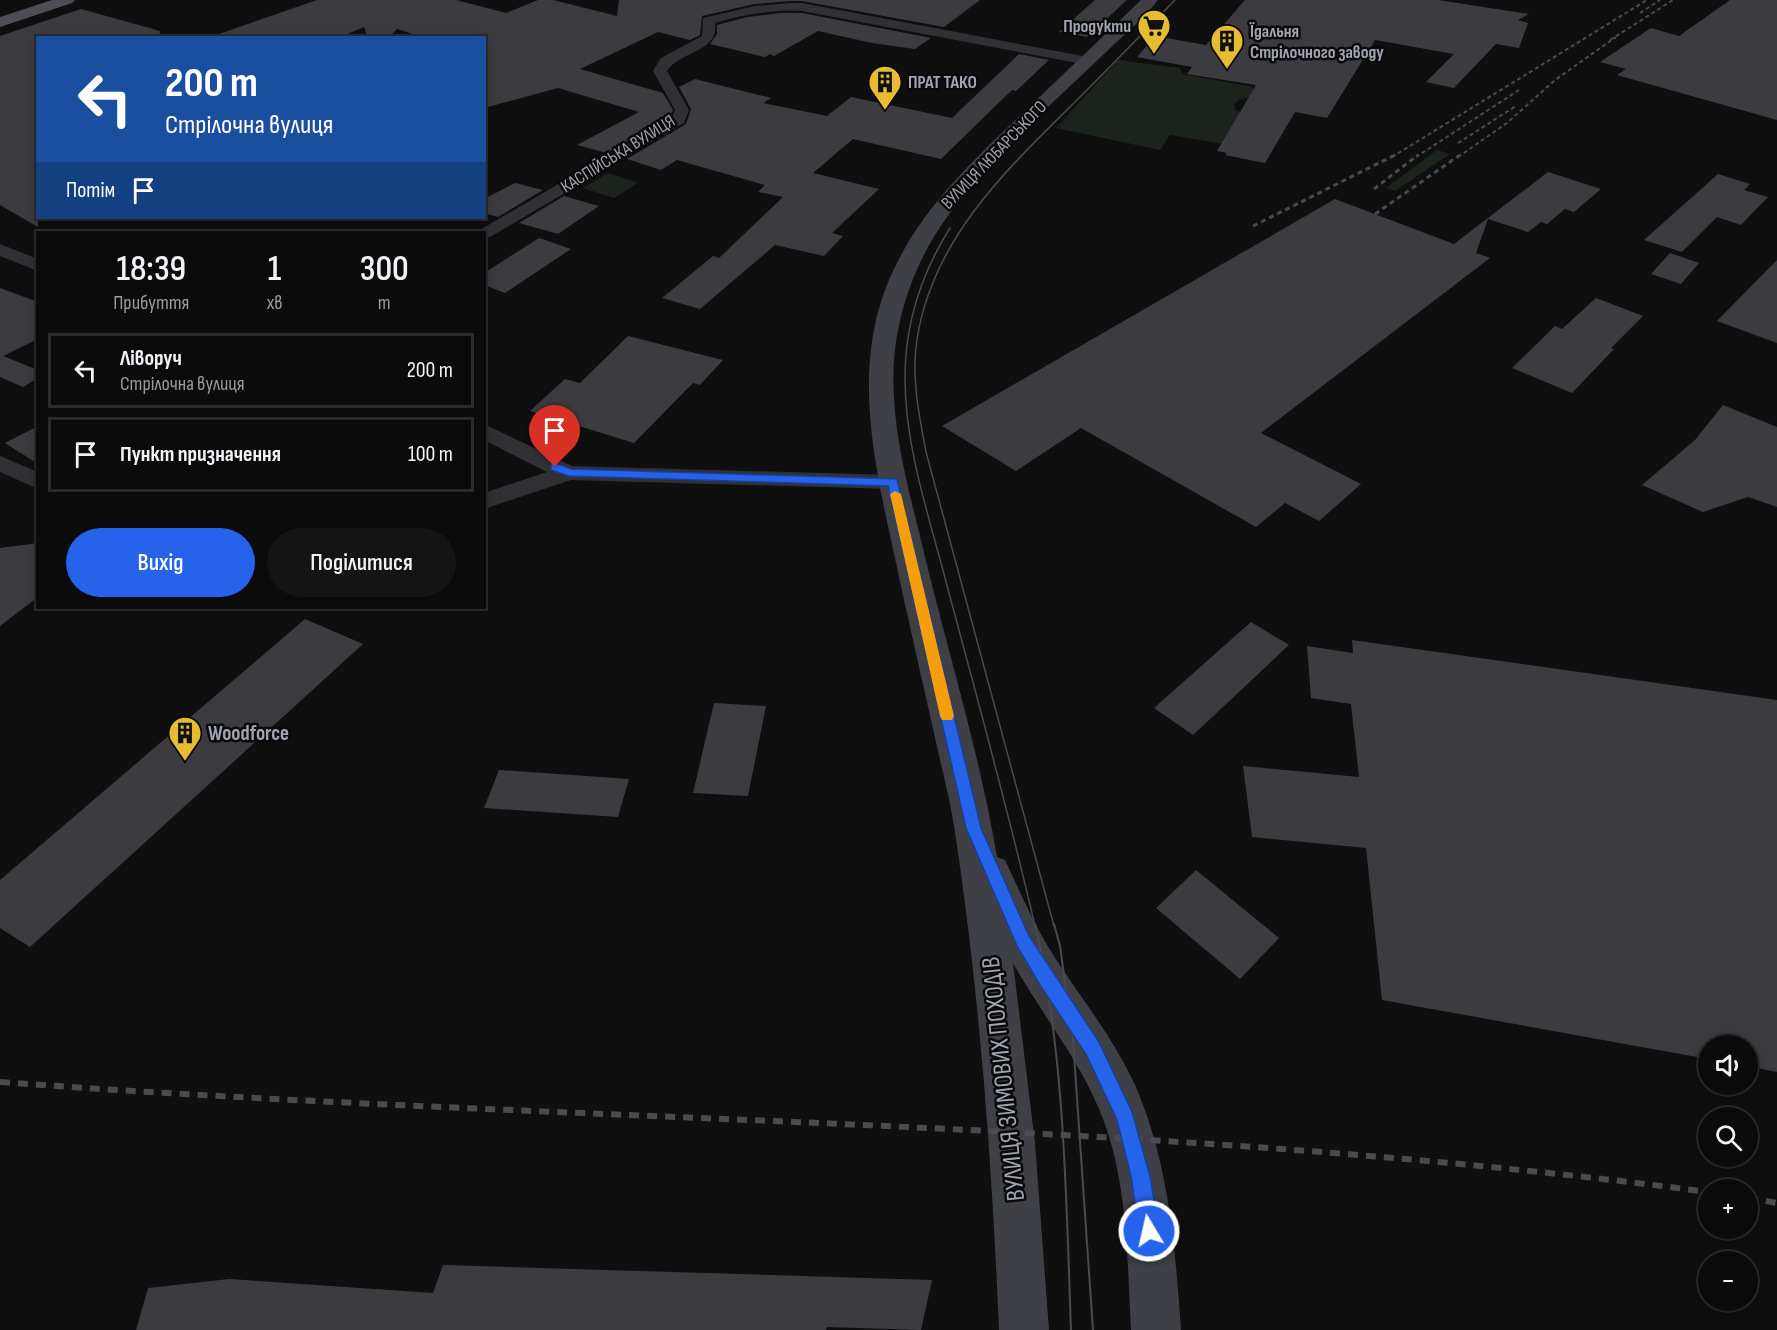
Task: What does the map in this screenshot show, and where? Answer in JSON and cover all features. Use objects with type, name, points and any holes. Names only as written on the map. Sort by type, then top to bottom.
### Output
[{"type":"main road","points":[[0,15],[44,0]]},
{"type":"main road","points":[[0,22],[67,0]]},
{"type":"main road","name":"ВУЛИЦЯ ЛЮБАРСЬКОГО","points":[[893,482],[884,426],[881,365],[889,313],[907,265],[919,241],[976,170],[1150,0]]},
{"type":"main road","name":"ВУЛИЦЯ ЗИМОВИХ ПОХОДІВ","points":[[893,482],[974,828],[1010,1108],[1024,1330]]},
{"type":"main road","name":"ВУЛИЦЯ ЗИМОВИХ ПОХОДІВ","points":[[974,828],[1023,941],[1046,980],[1093,1048],[1126,1119],[1141,1176],[1149,1231],[1156,1330]]},
{"type":"street","name":"КАСПІЙСЬКА ВУЛИЦЯ","points":[[486,232],[679,120],[682,110],[660,70],[666,61],[708,38],[710,32],[708,21],[740,11],[766,6],[802,6],[1088,61]]},
{"type":"street","points":[[0,249],[36,265]]},
{"type":"street","points":[[486,432],[541,461],[569,472],[893,482]]},
{"type":"street","points":[[0,463],[36,481]]},
{"type":"street","points":[[486,500],[569,472]]},
{"type":"shaded area","points":[[1118,60],[1180,68],[1182,74],[1249,86],[1255,90],[1250,98],[1240,99],[1234,105],[1236,111],[1244,112],[1223,144],[1170,135],[1160,150],[1056,128]]},
{"type":"shaded area","points":[[1437,150],[1450,154],[1395,191],[1386,188]]},
{"type":"shaded area","points":[[608,173],[638,183],[614,198],[583,188]]},
{"type":"building","points":[[317,0],[456,0],[506,13],[538,0],[553,0],[617,16],[619,0],[980,0],[944,27],[802,1],[790,1],[754,4],[702,16],[700,35],[690,40],[658,32],[580,69],[663,93],[673,110],[670,116],[607,153],[577,145],[639,112],[558,88],[486,107],[486,36],[420,36],[397,29],[390,36],[367,36],[364,27],[343,36],[220,36],[219,34]]},
{"type":"building","points":[[1095,0],[1127,0],[1087,37],[1059,32]]},
{"type":"building","points":[[1245,0],[1438,0],[1529,14],[1518,20],[1528,23],[1519,48],[1496,44],[1454,88],[1426,82],[1454,54],[1375,40],[1327,118],[1295,112],[1265,163],[1225,155],[1227,153],[1217,151],[1256,85],[1187,74],[1192,67],[1137,57],[1155,36],[1206,45]]},
{"type":"building","points":[[1730,0],[1777,0],[1777,120],[1617,75],[1626,69],[1600,62],[1651,28],[1679,36]]},
{"type":"building","points":[[81,9],[160,31],[159,36],[36,36],[36,219],[38,219],[38,227],[0,205],[0,36]]},
{"type":"building","points":[[802,13],[931,38],[915,49],[872,43],[818,31],[774,56],[770,54],[765,57],[710,44],[717,34],[717,25],[748,17]]},
{"type":"building","points":[[1019,54],[1049,60],[1016,91],[1012,90],[941,159],[853,139],[813,173],[879,189],[832,233],[843,236],[824,256],[775,245],[700,309],[662,298],[713,256],[719,258],[783,197],[758,192],[765,185],[677,160],[661,170],[627,159],[686,124],[691,109],[679,87],[695,79],[771,98],[763,103],[827,116],[851,97],[952,118]]},
{"type":"building","points":[[1548,172],[1601,189],[1574,212],[1565,209],[1547,224],[1541,222],[1528,232],[1488,219],[1476,253],[1490,258],[1261,433],[1361,484],[1319,521],[1285,503],[1256,527],[1081,428],[1016,471],[942,426],[1335,199],[1454,244]]},
{"type":"building","points":[[1718,174],[1750,184],[1744,190],[1768,197],[1741,225],[1717,217],[1682,252],[1644,240]]},
{"type":"building","points":[[515,183],[543,190],[498,217],[486,214],[486,198]]},
{"type":"building","points":[[564,196],[599,206],[558,234],[519,223]]},
{"type":"building","points":[[539,238],[571,249],[505,293],[486,286],[486,272]]},
{"type":"building","points":[[1670,253],[1699,263],[1681,284],[1651,274]]},
{"type":"building","points":[[1777,260],[1777,343],[1717,321]]},
{"type":"building","points":[[0,288],[36,301],[36,340],[3,356],[36,369],[36,379],[23,387],[0,377]]},
{"type":"building","points":[[1596,298],[1643,316],[1611,348],[1614,349],[1572,393],[1512,368],[1555,326],[1562,329]]},
{"type":"building","points":[[628,336],[723,360],[700,385],[693,383],[634,443],[530,411],[565,379],[580,383]]},
{"type":"building","points":[[1723,405],[1777,427],[1777,507],[1748,497],[1703,512],[1642,485],[1695,440]]},
{"type":"building","points":[[36,427],[36,463],[5,443]]},
{"type":"building","points":[[36,543],[36,599],[0,626],[0,548]]},
{"type":"building","name":"Woodforce","points":[[305,619],[363,644],[30,947],[0,928],[0,880]]},
{"type":"building","points":[[1251,622],[1289,645],[1193,735],[1154,708]]},
{"type":"building","points":[[1352,640],[1777,700],[1777,1072],[1758,1068],[1758,1035],[1698,1035],[1698,1057],[1382,1000],[1366,848],[1252,837],[1243,766],[1359,777],[1351,704],[1311,698],[1307,646],[1353,653]]},
{"type":"building","points":[[714,703],[766,706],[748,796],[693,793]]},
{"type":"building","points":[[499,770],[629,779],[618,817],[484,808]]},
{"type":"building","points":[[1196,870],[1279,938],[1240,979],[1156,908]]},
{"type":"building","points":[[443,1265],[932,1280],[921,1330],[827,1327],[826,1330],[136,1330],[148,1288],[229,1279],[433,1293]]},
{"type":"tram line","points":[[1054,926],[926,452],[918,410],[915,353],[926,303],[939,269],[956,237],[977,208],[1024,153],[1175,0]]},
{"type":"tram line","points":[[950,228],[923,281],[912,318],[905,378],[909,429],[925,504],[992,752],[1035,926]]},
{"type":"tram line","points":[[1035,924],[1053,1024],[1058,1075],[1071,1330]]},
{"type":"tram line","points":[[1054,924],[1060,946],[1073,1040],[1093,1330]]},
{"type":"railway","points":[[1392,157],[1647,0]]},
{"type":"railway","points":[[1640,13],[1660,0]]},
{"type":"railway","points":[[1610,40],[1673,0]]},
{"type":"railway","points":[[1458,157],[1507,123],[1555,80],[1616,37]]},
{"type":"railway","points":[[1416,157],[1519,90]]},
{"type":"railway","points":[[1458,143],[1516,106]]},
{"type":"railway","points":[[1253,226],[1395,155]]},
{"type":"railway","points":[[1374,189],[1418,155]]},
{"type":"railway","points":[[1375,214],[1460,155]]},
{"type":"railway","points":[[0,1082],[214,1096],[1069,1135],[1282,1149],[1495,1167],[1698,1191]]},
{"type":"railway","points":[[1758,1200],[1777,1203]]},
{"type":"slow traffic","points":[[895,494],[947,716]]},
{"type":"place","name":"Продукти","points":[[1154,55]]},
{"type":"place","name":"Їдальня Стрілочного заводу","points":[[1227,70]]},
{"type":"place","name":"ПРАТ ТАКО","points":[[885,111]]},
{"type":"place","name":"Woodforce","points":[[185,762]]},
{"type":"route","points":[[555,467],[569,472],[893,482],[974,828],[1004,902],[1023,941],[1046,980],[1093,1048],[1126,1119],[1141,1176],[1149,1231]]}]
